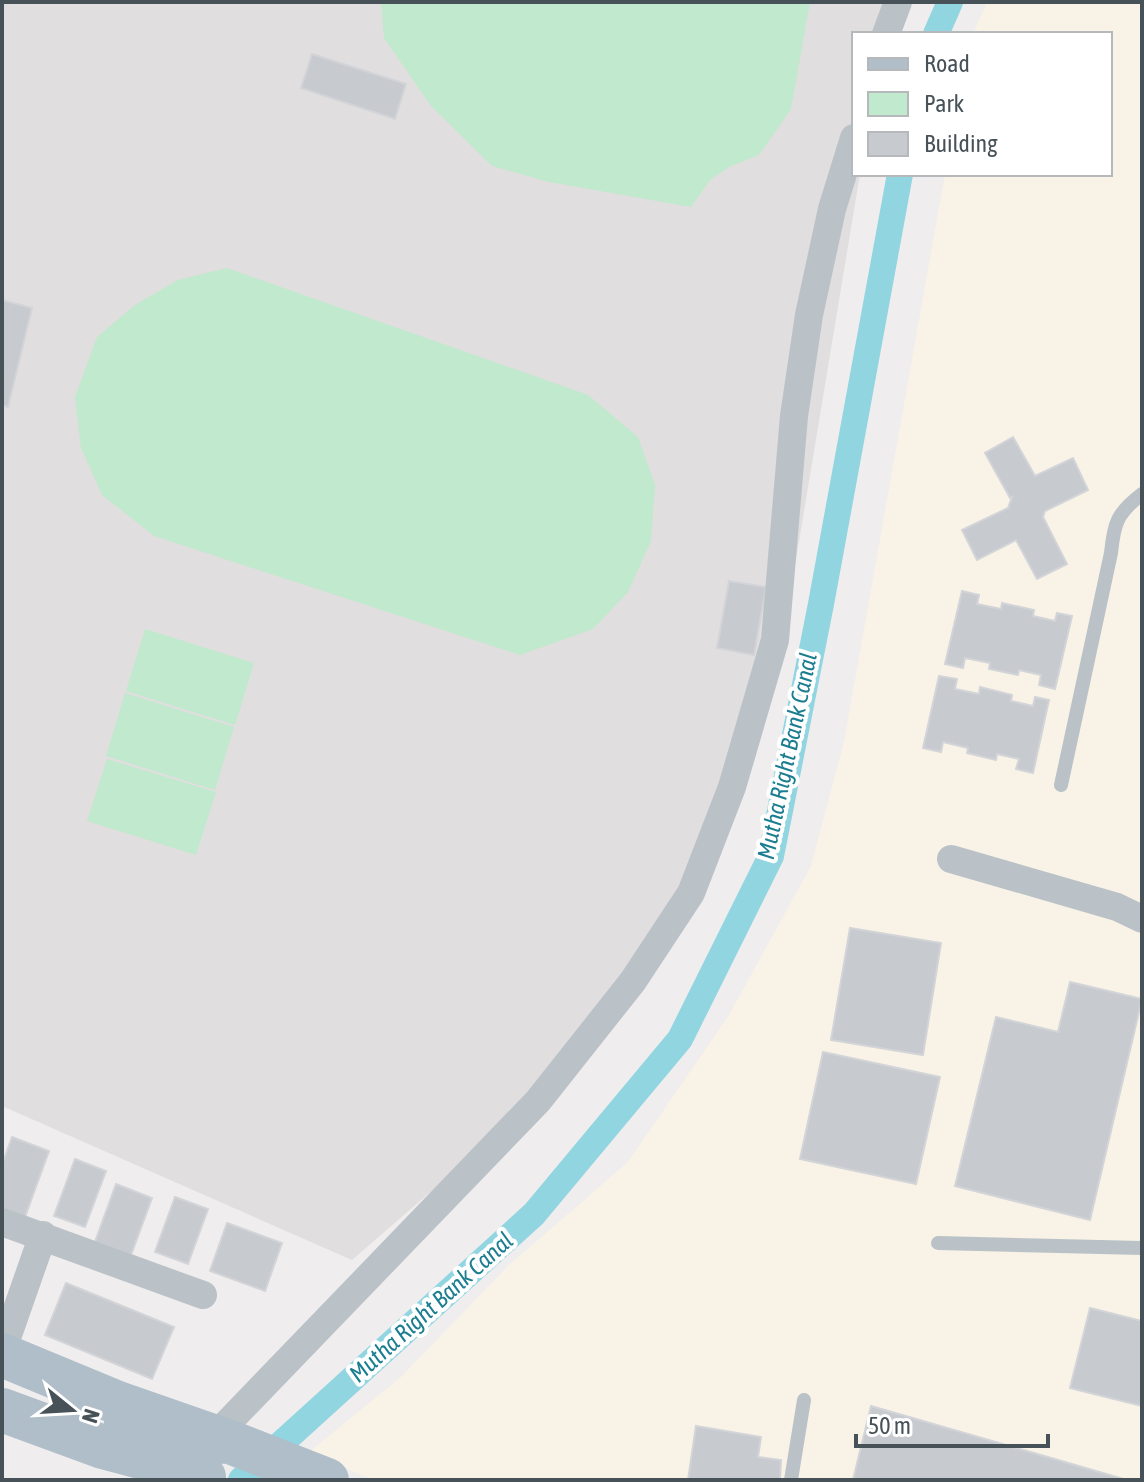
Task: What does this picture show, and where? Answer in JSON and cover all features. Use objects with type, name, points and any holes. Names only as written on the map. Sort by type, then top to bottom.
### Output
[{"type":"main road","points":[[2,1354],[118,1403],[190,1460]]},
{"type":"main road","points":[[2,1381],[190,1460]]},
{"type":"main road","points":[[2,1410],[103,1447],[324,1479]]},
{"type":"street","points":[[887,32],[898,2]]},
{"type":"street","points":[[190,1460],[538,1101],[633,981],[691,893],[732,787],[775,640],[794,416],[809,315],[832,209],[852,144]]},
{"type":"street","points":[[951,859],[1117,907],[1142,919]]},
{"type":"street","points":[[2,1222],[203,1295]]},
{"type":"street","points":[[2,1354],[43,1235]]},
{"type":"lane","points":[[1061,785],[1111,553],[1114,524],[1127,505],[1142,494]]},
{"type":"lane","points":[[938,1243],[1142,1248]]},
{"type":"lane","points":[[791,1480],[804,1400]]},
{"type":"shaded area","points":[[2,2],[909,2],[900,32],[852,32],[852,176],[860,176],[785,626],[692,890],[532,1104],[352,1260],[2,1106]]},
{"type":"shaded area","points":[[987,2],[1142,2],[1142,1480],[374,1480],[308,1453],[401,1377],[508,1266],[628,1162],[729,1015],[811,866],[844,742],[945,176],[1112,176],[1112,32],[974,32]]},
{"type":"green space","points":[[381,2],[810,2],[791,109],[759,155],[729,167],[710,180],[691,207],[549,182],[492,166],[431,106],[384,38]]},
{"type":"green space","points":[[227,268],[588,395],[638,437],[655,485],[651,541],[628,592],[593,629],[520,655],[154,536],[102,495],[81,448],[75,397],[97,337],[135,305],[178,280]]},
{"type":"green space","points":[[145,629],[254,663],[235,725],[126,691]]},
{"type":"green space","points":[[125,693],[234,727],[215,790],[106,756]]},
{"type":"green space","points":[[107,759],[216,792],[196,855],[87,821]]},
{"type":"building","points":[[312,54],[406,84],[395,119],[301,88]]},
{"type":"building","points":[[2,300],[32,308],[8,407],[2,405]]},
{"type":"building","points":[[1013,437],[1035,476],[1073,458],[1088,490],[1045,511],[1043,517],[1067,564],[1037,579],[1016,540],[977,560],[962,530],[1008,508],[1012,497],[985,453]]},
{"type":"building","points":[[729,581],[766,587],[754,655],[717,648]]},
{"type":"building","points":[[962,591],[979,595],[977,604],[1001,609],[1002,603],[1034,610],[1033,616],[1055,621],[1057,613],[1072,616],[1055,689],[1039,685],[1041,675],[1019,670],[1018,675],[989,669],[990,663],[965,658],[963,668],[945,664]]},
{"type":"building","points":[[939,676],[957,679],[955,689],[979,694],[980,687],[1012,695],[1011,701],[1033,706],[1035,697],[1049,700],[1033,773],[1016,769],[1019,759],[997,754],[996,760],[967,753],[968,748],[943,742],[941,752],[923,748]]},
{"type":"building","points":[[850,928],[941,943],[923,1055],[831,1040]]},
{"type":"building","points":[[1070,982],[1142,999],[1090,1220],[955,1186],[996,1017],[1058,1032]]},
{"type":"building","points":[[823,1052],[940,1077],[916,1184],[800,1159]]},
{"type":"building","points":[[12,1137],[49,1151],[25,1217],[2,1208],[2,1165]]},
{"type":"building","points":[[75,1159],[106,1171],[85,1227],[54,1216]]},
{"type":"building","points":[[116,1184],[152,1198],[131,1255],[95,1242]]},
{"type":"building","points":[[175,1197],[208,1209],[188,1264],[155,1252]]},
{"type":"building","points":[[227,1223],[282,1243],[265,1291],[210,1271]]},
{"type":"building","points":[[66,1283],[174,1327],[152,1379],[45,1335]]},
{"type":"building","points":[[1090,1308],[1142,1321],[1142,1406],[1070,1388]]},
{"type":"building","points":[[871,1406],[1006,1445],[1127,1480],[853,1480]]},
{"type":"building","points":[[696,1426],[761,1437],[758,1457],[781,1460],[780,1480],[688,1480]]},
{"type":"waterway","name":"Mutha Right Bank Canal","points":[[937,32],[950,2]]},
{"type":"waterway","name":"Mutha Right Bank Canal","points":[[241,1480],[534,1214],[680,1039],[771,856],[900,176]]}]
